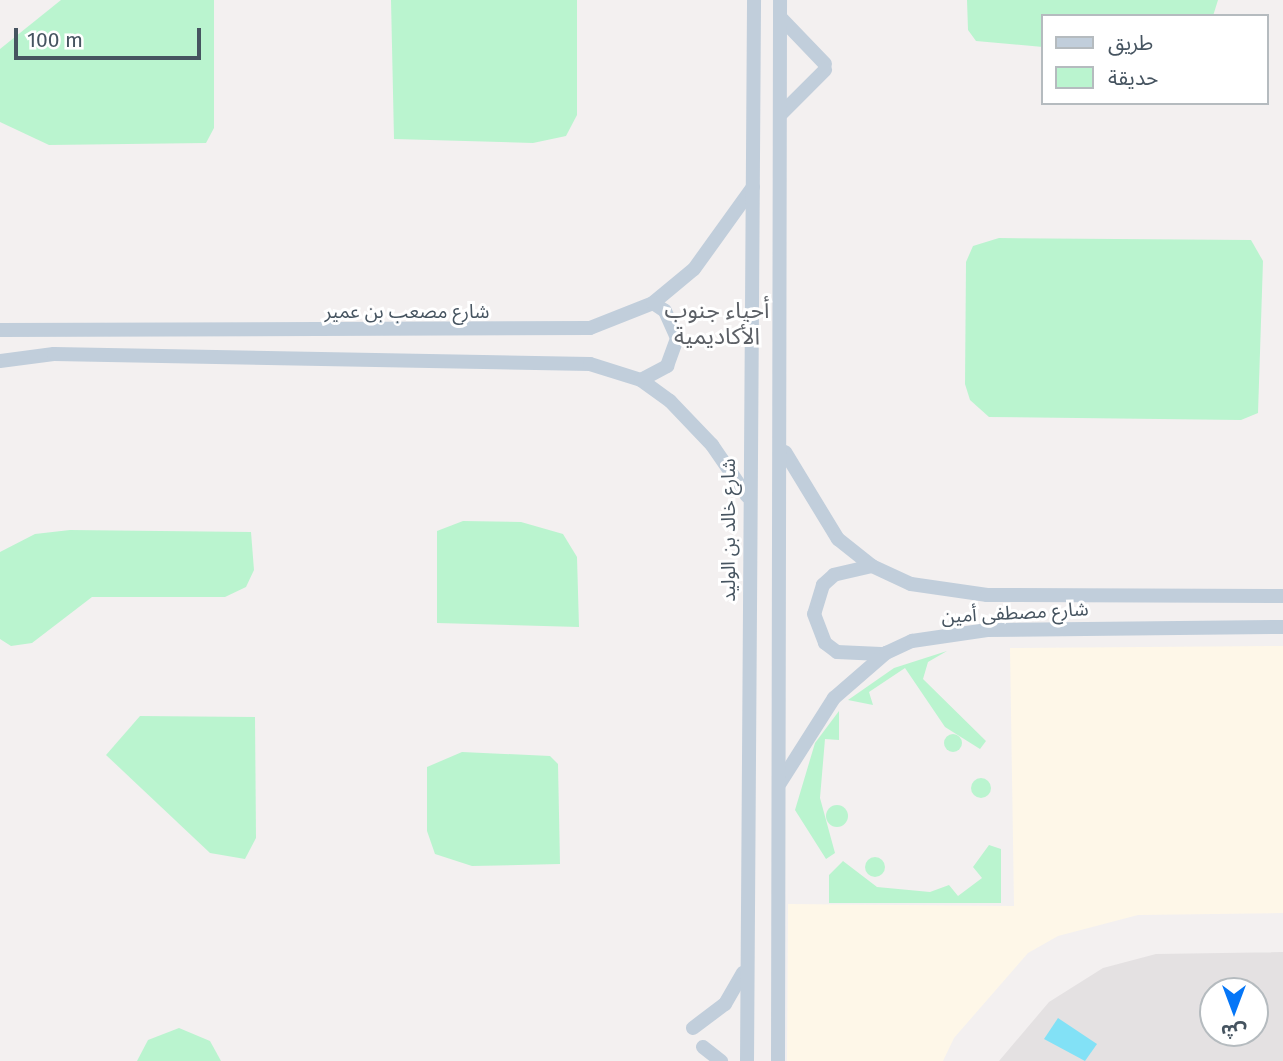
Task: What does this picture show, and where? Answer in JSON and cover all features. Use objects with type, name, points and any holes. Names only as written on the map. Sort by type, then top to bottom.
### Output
[{"type":"street","name":"شارع خالد بن الوليد","points":[[747,1061],[744,968],[754,0]]},
{"type":"street","points":[[778,1061],[782,439],[780,0]]},
{"type":"street","points":[[780,17],[825,67],[782,113]]},
{"type":"street","name":"شارع مصعب بن عمير","points":[[0,330],[570,331],[653,303],[709,254],[753,186]]},
{"type":"street","points":[[641,380],[656,376],[674,353],[673,324],[653,303]]},
{"type":"street","points":[[0,361],[54,354],[550,359],[641,380],[699,429],[748,497]]},
{"type":"street","name":"شارع مصطفى أمين","points":[[782,439],[788,464],[811,503],[838,538],[872,566],[911,584],[976,594],[1283,596]]},
{"type":"street","points":[[872,566],[834,575],[816,599],[814,614],[825,643],[837,652],[886,653]]},
{"type":"street","name":"شارع مصطفى أمين","points":[[778,788],[818,717],[886,653],[930,637],[987,630],[1283,627]]},
{"type":"street","points":[[693,1028],[725,1004],[744,968]]},
{"type":"street","points":[[703,1047],[721,1061]]},
{"type":"shaded area","points":[[1283,646],[1283,913],[1138,915],[1058,936],[1028,953],[954,1038],[943,1061],[787,1061],[788,904],[1014,906],[1010,648]]},
{"type":"shaded area","points":[[1283,952],[1283,1061],[999,1061],[1049,1002],[1103,968],[1156,954]]},
{"type":"green space","points":[[61,0],[214,0],[214,128],[206,143],[49,145],[0,122],[0,49]]},
{"type":"green space","points":[[391,0],[577,0],[577,115],[566,136],[533,143],[394,139]]},
{"type":"green space","points":[[967,0],[1218,0],[1214,14],[1042,14],[1042,47],[976,41],[968,30]]},
{"type":"green space","points":[[999,238],[1251,240],[1263,261],[1258,413],[1241,420],[989,417],[970,400],[965,384],[966,262],[973,246]]},
{"type":"green space","points":[[463,521],[521,522],[563,534],[577,557],[579,627],[437,623],[437,531]]},
{"type":"green space","points":[[70,530],[251,532],[254,570],[246,587],[225,597],[92,597],[32,643],[11,646],[0,639],[0,552],[35,534]]},
{"type":"green space","points":[[947,651],[928,662],[923,679],[986,741],[980,749],[945,727],[905,668],[869,692],[873,705],[848,700],[894,668]]},
{"type":"green space","points":[[839,711],[839,740],[825,739],[820,798],[835,853],[826,859],[795,810],[815,743]]},
{"type":"green space","points":[[140,716],[255,717],[256,838],[245,859],[210,853],[106,755]]},
{"type":"green space","points":[[953,734],[959,737],[962,743],[959,749],[953,752],[947,749],[944,743],[947,737]]},
{"type":"green space","points":[[462,752],[550,756],[558,764],[560,864],[472,866],[435,854],[427,831],[427,767]]},
{"type":"green space","points":[[981,778],[988,781],[991,788],[988,795],[981,798],[974,795],[971,788],[974,781]]},
{"type":"green space","points":[[837,805],[847,812],[848,816],[841,826],[837,827],[827,820],[826,816],[833,806]]},
{"type":"green space","points":[[989,845],[1001,849],[1001,903],[829,903],[829,875],[843,861],[877,887],[930,892],[949,885],[958,896],[982,878],[973,867]]},
{"type":"green space","points":[[875,857],[882,860],[885,867],[882,874],[875,877],[868,874],[865,867],[868,860]]},
{"type":"green space","points":[[179,1028],[210,1041],[221,1061],[137,1061],[148,1040]]},
{"type":"water","points":[[1058,1018],[1097,1044],[1085,1061],[1044,1039]]},
{"type":"district","name":"أحياء جنوب الأكاديمية","points":[[717,323]]}]
